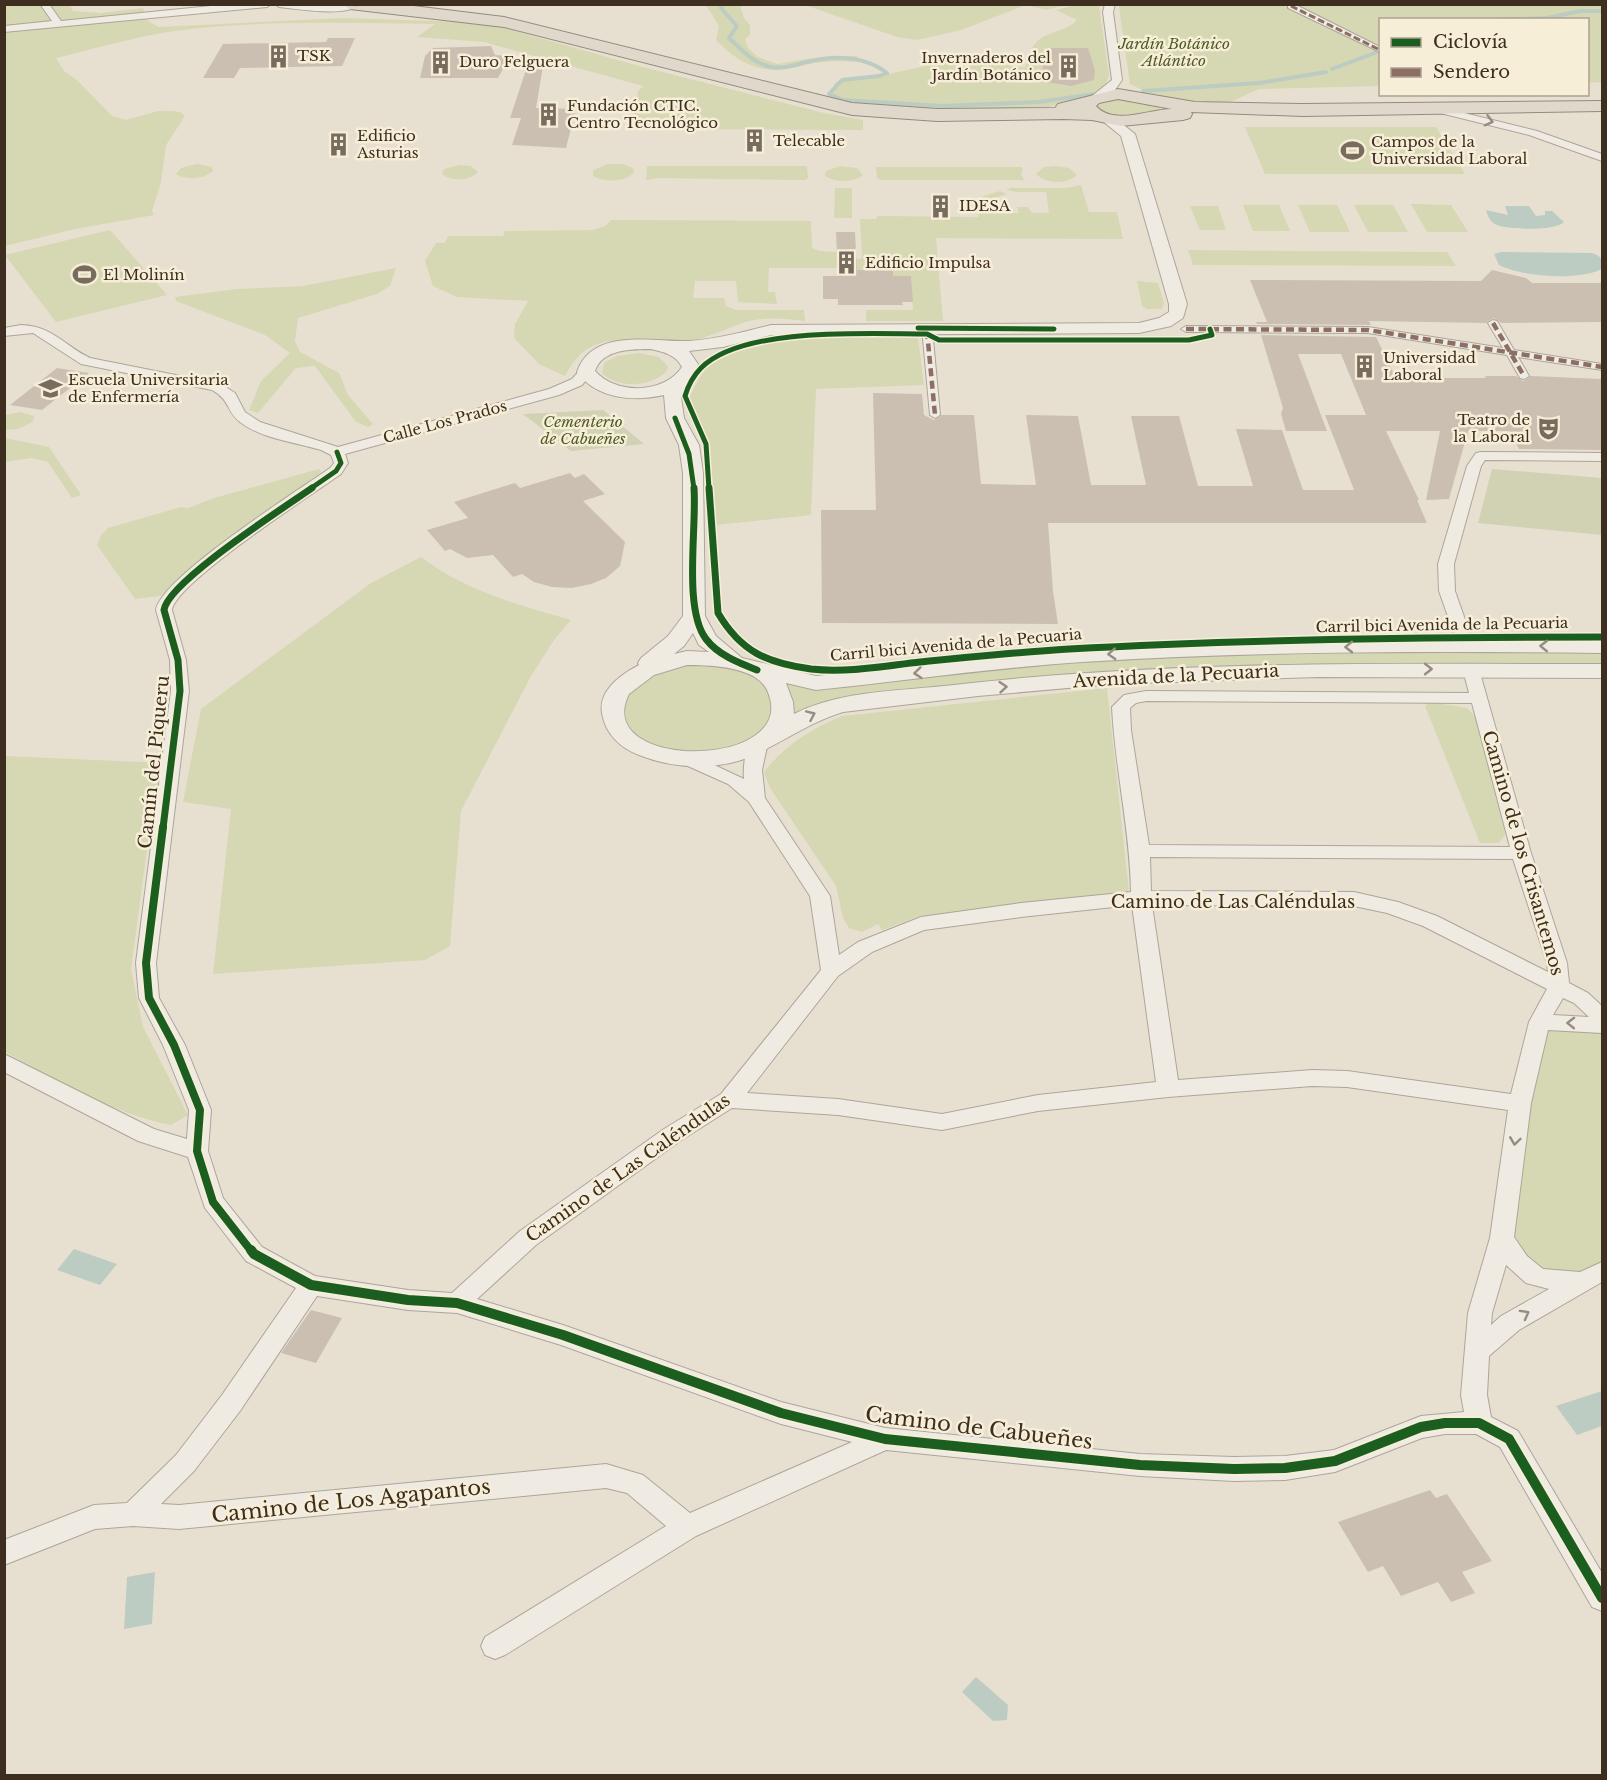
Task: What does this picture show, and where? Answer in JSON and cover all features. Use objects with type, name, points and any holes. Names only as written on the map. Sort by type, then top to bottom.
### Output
[{"type":"highway","points":[[352,5],[504,22],[852,109],[937,115],[1024,113],[1097,108],[1127,121],[1150,108]]},
{"type":"highway","points":[[1097,108],[1118,94],[1150,108],[1303,110],[1602,106]]},
{"type":"street","points":[[45,4],[58,23]]},
{"type":"street","points":[[4,29],[267,4]]},
{"type":"street","points":[[279,4],[329,8],[352,5]]},
{"type":"street","points":[[1110,4],[1108,12],[1118,80],[1150,108],[1128,134]]},
{"type":"street","points":[[1291,6],[1378,49]]},
{"type":"street","points":[[675,418],[656,405],[591,381],[586,372],[588,363],[604,351],[624,345],[688,346],[723,342],[771,330],[1139,328],[1165,322],[1176,314],[1178,304],[1128,134],[1097,108],[1118,80]]},
{"type":"street","points":[[1432,108],[1533,133],[1602,158]]},
{"type":"street","points":[[1493,323],[1524,376]]},
{"type":"street","points":[[4,332],[30,328],[42,331],[51,335],[70,355],[86,361],[216,387],[230,394],[236,401],[237,411],[245,420],[337,452]]},
{"type":"street","points":[[927,328],[935,415]]},
{"type":"street","points":[[1186,329],[1368,330],[1602,367]]},
{"type":"street","points":[[723,342],[691,367],[672,397],[675,418],[689,445],[693,473],[694,616],[707,640],[734,661]]},
{"type":"street","points":[[651,344],[681,353],[687,358],[691,367]]},
{"type":"street","name":"Calle Los Prados","points":[[554,392],[577,382],[586,372]]},
{"type":"street","points":[[613,390],[659,390],[679,383]]},
{"type":"street","name":"Calle Los Prados","points":[[337,452],[554,392],[581,388],[613,390]]},
{"type":"street","name":"Camín del Piqueru","points":[[197,1151],[200,1110],[174,1045],[149,998],[146,963],[180,691],[178,660],[164,610],[165,602],[182,584],[233,543],[336,471],[340,463],[337,452]]},
{"type":"street","points":[[1466,645],[1447,591],[1446,564],[1474,466],[1481,456],[1602,457]]},
{"type":"street","points":[[636,674],[669,660],[708,658],[734,661],[757,670],[777,685],[782,698],[783,715],[776,728],[746,750],[720,758],[687,759],[671,758],[644,749],[627,739],[615,723],[614,698],[620,689],[636,674],[676,641],[694,616]]},
{"type":"street","name":"Avenida de la Pecuaria","points":[[757,670],[788,679],[816,683],[1079,656],[1189,650],[1466,645],[1602,646]]},
{"type":"street","name":"Camino de los Crisantemos","points":[[1472,670],[1521,853],[1557,963],[1559,986],[1539,1022],[1520,1103],[1502,1238],[1480,1313],[1474,1395],[1479,1423]]},
{"type":"street","name":"Avenida de la Pecuaria","points":[[759,742],[814,713],[840,705],[978,689],[1113,677],[1197,673],[1602,671]]},
{"type":"street","points":[[1168,1089],[1140,898],[1140,851],[1122,730],[1121,707],[1130,699],[1157,696],[1480,698]]},
{"type":"street","points":[[756,798],[751,778],[752,760],[759,742]]},
{"type":"street","points":[[687,759],[734,780],[756,798],[820,896],[831,971]]},
{"type":"street","points":[[1140,851],[1521,853]]},
{"type":"street","name":"Camino de Las Caléndulas","points":[[457,1303],[528,1238],[672,1135],[729,1100],[831,971],[865,947],[921,924],[1021,910],[1140,898],[1354,899],[1391,907],[1430,921],[1581,998]]},
{"type":"street","points":[[1581,998],[1602,1000]]},
{"type":"street","points":[[1581,998],[1602,1017]]},
{"type":"street","points":[[1539,1022],[1602,1026]]},
{"type":"street","points":[[4,1062],[146,1135],[197,1151]]},
{"type":"street","points":[[729,1100],[838,1107],[942,1122],[1038,1103],[1282,1078],[1324,1078],[1347,1079],[1520,1103]]},
{"type":"street","name":"Camino de Cabueñes","points":[[197,1151],[213,1202],[254,1254],[310,1285],[408,1300],[457,1303],[564,1335],[781,1413],[885,1439],[1140,1464],[1254,1469],[1285,1468],[1335,1461],[1421,1427],[1445,1423],[1479,1423],[1509,1439],[1602,1598]]},
{"type":"street","points":[[1502,1238],[1516,1263],[1531,1275],[1556,1281],[1593,1277]]},
{"type":"street","points":[[1479,1350],[1509,1323],[1593,1277]]},
{"type":"street","points":[[133,1514],[185,1463],[231,1403],[310,1285]]},
{"type":"street","points":[[495,1646],[687,1527],[885,1439]]},
{"type":"street","name":"Camino de Los Agapantos","points":[[4,1553],[94,1517],[133,1514],[179,1517],[606,1476],[634,1483],[687,1527]]},
{"type":"green space","name":"Jardín Botánico Atlántico","points":[[1121,4],[1602,5],[1602,82],[1589,83],[1589,18],[1379,18],[1379,86],[1259,89],[1226,104],[1158,97],[1130,84],[1119,7]]},
{"type":"green space","points":[[4,5],[70,5],[73,11],[101,13],[143,8],[147,20],[158,27],[343,18],[468,22],[497,26],[639,66],[824,113],[863,120],[863,130],[630,129],[638,91],[643,86],[484,42],[417,37],[435,24],[276,23],[166,32],[56,58],[64,71],[77,80],[112,116],[126,120],[158,111],[172,111],[180,112],[185,116],[166,145],[161,182],[152,211],[154,215],[75,229],[5,246]]},
{"type":"green space","points":[[706,5],[740,5],[744,18],[750,25],[750,35],[745,39],[748,48],[758,57],[778,64],[812,58],[857,56],[858,62],[820,62],[776,70],[748,64],[731,54],[716,40],[719,26]]},
{"type":"green space","points":[[805,5],[1026,5],[961,30],[917,40],[897,37]]},
{"type":"green space","points":[[1026,5],[1066,5],[1046,10]]},
{"type":"green space","name":"Jardín Botánico Atlántico","points":[[1077,5],[1099,6],[1109,75],[1106,84],[1098,91],[1049,107],[960,112],[827,101],[835,83],[844,78],[883,75],[921,67],[952,55],[1025,68],[1031,50],[1039,40],[1077,20],[1056,10]]},
{"type":"green space","points":[[1106,95],[1156,102],[1160,109],[1157,115],[1106,118],[1089,102]]},
{"type":"green space","name":"Campos de la Universidad Laboral","points":[[1245,127],[1436,127],[1465,174],[1265,174]]},
{"type":"green space","points":[[197,164],[212,167],[213,171],[195,178],[185,178],[176,174],[181,168]]},
{"type":"green space","points":[[608,164],[623,164],[633,168],[634,173],[614,180],[603,180],[593,176],[593,170]]},
{"type":"green space","points":[[460,165],[471,166],[478,172],[460,179],[446,177],[442,174],[444,169]]},
{"type":"green space","points":[[647,166],[807,166],[808,178],[805,180],[659,178],[646,180]]},
{"type":"green space","points":[[840,166],[857,168],[863,175],[854,180],[844,181],[825,176],[826,171]]},
{"type":"green space","points":[[876,167],[1021,167],[1024,180],[881,180],[877,178]]},
{"type":"green space","points":[[1044,167],[1069,168],[1077,175],[1062,182],[1056,182],[1045,180],[1036,174]]},
{"type":"green space","points":[[1081,185],[1089,212],[1117,212],[1123,239],[936,238],[943,321],[866,321],[866,310],[913,310],[911,276],[893,276],[893,270],[856,270],[856,259],[862,258],[860,219],[876,219],[877,216],[978,217],[983,196],[1000,191],[1007,194],[998,197],[1001,213],[1019,213],[1017,207],[1028,207],[1032,213],[1049,213],[1046,192],[1007,190],[1010,188],[1066,188]]},
{"type":"green space","points":[[835,188],[852,188],[852,218],[834,218]]},
{"type":"green space","points":[[1411,204],[1451,205],[1468,232],[1427,232]]},
{"type":"green space","points":[[1243,205],[1279,205],[1290,231],[1253,231]]},
{"type":"green space","points":[[1298,205],[1337,205],[1350,232],[1310,232]]},
{"type":"green space","points":[[1354,205],[1393,205],[1408,232],[1368,232]]},
{"type":"green space","points":[[1190,206],[1218,206],[1226,230],[1200,230]]},
{"type":"green space","points":[[611,220],[811,221],[812,248],[837,252],[837,268],[769,268],[768,292],[775,292],[777,304],[738,302],[736,281],[695,281],[693,298],[724,298],[726,306],[736,310],[804,310],[805,321],[760,319],[697,339],[630,339],[601,343],[578,357],[565,376],[539,364],[514,338],[515,324],[528,301],[457,297],[433,286],[425,261],[436,243],[445,243],[448,236],[503,236],[505,231],[592,230],[605,226]]},
{"type":"green space","name":"El Molinín","points":[[110,230],[167,295],[56,322],[5,255]]},
{"type":"green space","points":[[1188,250],[1447,252],[1456,266],[1193,265]]},
{"type":"green space","points":[[396,268],[390,286],[377,294],[298,318],[295,341],[300,352],[339,373],[348,395],[373,424],[368,427],[356,422],[315,366],[296,368],[258,413],[249,410],[261,381],[290,353],[265,335],[176,301],[175,297],[237,289],[303,286]]},
{"type":"green space","points":[[1137,281],[1158,283],[1164,303],[1162,309],[1147,309],[1142,306]]},
{"type":"green space","points":[[870,335],[918,337],[924,385],[816,389],[811,515],[716,525],[710,450],[690,397],[699,379],[711,363],[753,345],[781,340]]},
{"type":"green space","points":[[639,353],[659,357],[668,366],[667,371],[653,380],[635,384],[616,382],[602,373],[604,363],[617,356]]},
{"type":"green space","name":"Cementerio de Cabueñes","points":[[603,410],[644,444],[571,451],[523,414]]},
{"type":"green space","points":[[20,412],[34,416],[33,422],[18,429],[5,430],[5,415]]},
{"type":"green space","points":[[5,438],[49,447],[81,495],[72,498],[48,462],[31,458],[5,462]]},
{"type":"green space","points":[[319,469],[322,472],[160,596],[135,599],[97,545],[101,535],[108,528],[181,507],[188,508],[214,498]]},
{"type":"green space","points":[[1492,469],[1602,478],[1602,535],[1478,523]]},
{"type":"green space","points":[[421,557],[455,579],[493,596],[571,620],[554,640],[531,676],[461,811],[450,946],[425,960],[213,974],[231,809],[183,802],[201,709],[371,583]]},
{"type":"green space","points":[[1466,645],[1602,646],[1602,671],[1446,669],[1197,673],[840,705],[746,749],[687,759],[627,739],[620,689],[687,658],[788,679],[1079,656]]},
{"type":"green space","points":[[1107,688],[1129,892],[920,916],[882,930],[878,924],[862,932],[849,928],[843,918],[836,886],[770,788],[764,772],[799,739],[842,716]]},
{"type":"green space","points":[[1430,702],[1467,708],[1476,717],[1503,818],[1505,835],[1499,843],[1480,843],[1425,706]]},
{"type":"green space","points":[[5,756],[163,763],[153,805],[131,969],[143,1027],[188,1115],[171,1125],[107,1105],[5,1052]]},
{"type":"green space","points":[[1539,1022],[1602,1026],[1602,1271],[1584,1282],[1556,1281],[1502,1238]]},
{"type":"shaded area","points":[[1505,206],[1529,206],[1536,216],[1545,215],[1545,211],[1552,211],[1564,222],[1552,227],[1532,229],[1503,227],[1490,219],[1486,210],[1508,215]]},
{"type":"shaded area","points":[[1501,252],[1591,253],[1601,258],[1602,269],[1579,275],[1536,275],[1499,265],[1494,254]]},
{"type":"shaded area","points":[[74,1249],[117,1264],[100,1285],[57,1270]]},
{"type":"shaded area","points":[[1602,1391],[1602,1426],[1577,1435],[1556,1406]]},
{"type":"shaded area","points":[[155,1572],[152,1624],[124,1629],[127,1577]]},
{"type":"shaded area","points":[[976,1677],[1008,1705],[1007,1720],[993,1721],[962,1692]]},
{"type":"building","name":"TSK","points":[[328,38],[355,38],[342,66],[240,68],[234,78],[203,78],[223,44],[326,42]]},
{"type":"building","name":"Duro Felguera","points":[[491,46],[495,55],[510,56],[498,78],[420,78],[425,56],[433,48]]},
{"type":"building","points":[[1046,48],[1088,48],[1095,70],[1094,80],[1071,86],[1047,82],[1041,60],[1049,60]]},
{"type":"building","points":[[543,66],[536,108],[576,109],[566,148],[512,145],[521,118],[510,118],[526,70]]},
{"type":"building","name":"Edificio Impulsa","points":[[836,232],[855,232],[857,270],[893,270],[893,276],[911,276],[913,302],[902,302],[903,305],[838,305],[838,299],[823,299],[823,276],[838,276]]},
{"type":"building","points":[[1492,270],[1526,278],[1532,283],[1602,283],[1602,322],[1501,323],[1494,318],[1486,323],[1369,321],[1371,325],[1257,324],[1256,322],[1267,322],[1250,280],[1481,281]]},
{"type":"building","points":[[1261,335],[1376,337],[1396,378],[1516,376],[1523,381],[1531,376],[1602,379],[1602,450],[1519,449],[1510,431],[1468,431],[1449,499],[1426,500],[1440,431],[1386,431],[1419,500],[1417,500],[1427,523],[1048,523],[1058,624],[822,623],[821,510],[876,510],[873,393],[922,394],[924,415],[934,420],[942,415],[974,415],[981,484],[1036,485],[1026,415],[1078,416],[1091,485],[1146,485],[1131,416],[1179,416],[1198,486],[1253,486],[1236,429],[1282,430],[1303,490],[1354,490],[1325,415],[1366,415],[1341,354],[1298,354],[1327,431],[1286,431],[1281,414],[1283,408]]},
{"type":"building","name":"Escuela Universitaria de Enfermería","points":[[57,368],[89,373],[42,410],[10,405]]},
{"type":"building","points":[[570,473],[575,478],[584,474],[605,494],[583,501],[625,542],[620,566],[606,578],[591,584],[572,588],[552,587],[534,582],[522,574],[513,577],[493,555],[467,558],[450,549],[445,551],[427,530],[468,518],[454,502],[515,483],[520,488]]},
{"type":"building","points":[[311,1310],[342,1318],[316,1363],[281,1353]]},
{"type":"building","points":[[1430,1490],[1436,1498],[1447,1494],[1492,1561],[1462,1572],[1475,1593],[1451,1602],[1438,1582],[1401,1596],[1383,1566],[1368,1572],[1338,1522]]},
{"type":"waterway","points":[[723,4],[721,8],[737,26],[729,38],[759,63],[785,67],[828,58],[848,58],[868,63],[887,73],[842,80],[829,94],[843,100],[943,106],[1039,102],[1094,94]]},
{"type":"waterway","points":[[1547,18],[1580,11],[1602,11]]},
{"type":"waterway","points":[[1332,69],[1379,51]]},
{"type":"waterway","points":[[1143,91],[1259,83],[1326,72]]},
{"type":"marked path","points":[[1291,6],[1379,50]]},
{"type":"marked path","points":[[1493,323],[1524,376]]},
{"type":"marked path","points":[[1186,329],[1368,330],[1602,367]]},
{"type":"marked path","points":[[927,331],[935,415]]},
{"type":"cycle path","points":[[918,328],[1054,329]]},
{"type":"cycle path","name":"Carril bici Avenida de la Pecuaria","points":[[1210,329],[1212,335],[1189,340],[939,340],[927,334],[802,335],[764,341],[721,354],[701,368],[688,387],[685,396],[706,444],[718,613],[730,633],[741,643],[766,658],[795,666],[838,671],[1011,653],[1202,643],[1335,639],[1602,637]]},
{"type":"cycle path","points":[[675,418],[684,435],[693,474],[694,602],[698,625],[716,650],[757,670]]},
{"type":"cycle path","points":[[337,452],[341,463],[336,471],[233,543],[182,584],[165,602],[164,610],[178,660],[180,691],[146,963],[149,998],[174,1045],[200,1110],[197,1151],[213,1202],[254,1254],[311,1285],[408,1300],[457,1303],[563,1335],[781,1413],[885,1439],[1140,1465],[1234,1469],[1285,1468],[1335,1461],[1421,1427],[1445,1423],[1479,1423],[1509,1439],[1602,1598]]},
{"type":"place","name":"TSK","points":[[279,56]]},
{"type":"place","name":"Duro Felguera","points":[[441,62]]},
{"type":"place","name":"Invernaderos del Jardín Botánico","points":[[1069,67]]},
{"type":"place","name":"Fundación CTIC. Centro Tecnológico","points":[[549,115]]},
{"type":"place","name":"Telecable","points":[[755,141]]},
{"type":"place","name":"Edificio Asturias","points":[[339,145]]},
{"type":"place","name":"Campos de la Universidad Laboral","points":[[1353,151]]},
{"type":"place","name":"IDESA","points":[[941,206]]},
{"type":"place","name":"Edificio Impulsa","points":[[847,263]]},
{"type":"place","name":"El Molinín","points":[[85,275]]},
{"type":"place","name":"Universidad Laboral","points":[[1365,367]]},
{"type":"place","name":"Escuela Universitaria de Enfermería","points":[[50,389]]},
{"type":"place","name":"Teatro de la Laboral","points":[[1548,429]]}]
